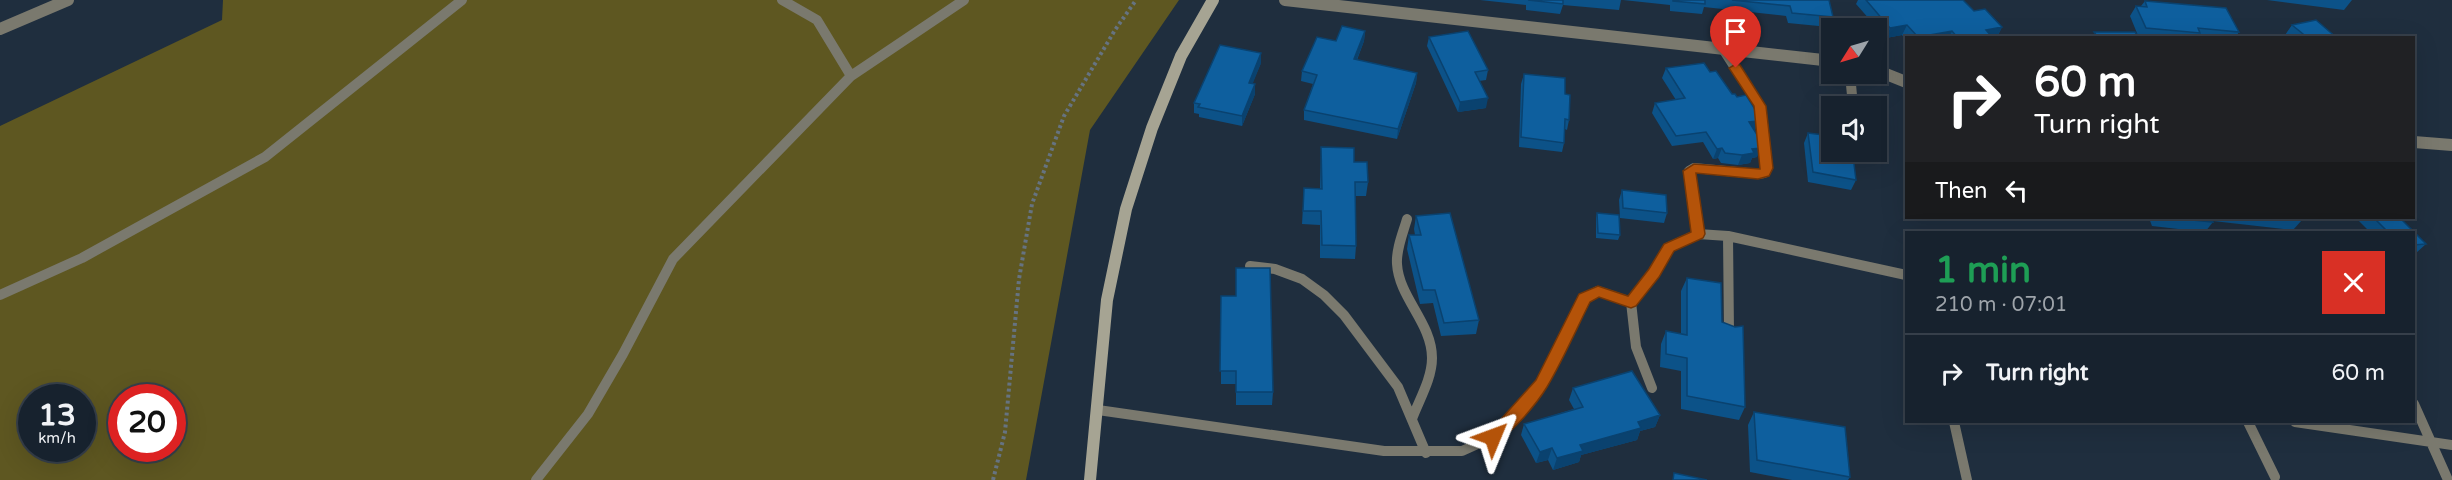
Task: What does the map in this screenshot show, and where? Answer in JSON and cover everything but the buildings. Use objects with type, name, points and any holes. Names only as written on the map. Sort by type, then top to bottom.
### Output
[{"type":"street","points":[[0,29],[68,0]]},
{"type":"street","points":[[1090,480],[1107,300],[1126,209],[1152,128],[1181,56],[1213,0]]},
{"type":"street","points":[[1285,0],[1821,60]]},
{"type":"street","points":[[1887,74],[1905,82]]},
{"type":"street","points":[[2415,142],[2452,145]]},
{"type":"lane","points":[[0,295],[82,258],[265,157],[462,0]]},
{"type":"lane","points":[[782,0],[817,20],[851,76]]},
{"type":"lane","points":[[536,480],[588,414],[673,260],[851,76],[964,0]]},
{"type":"lane","points":[[1698,234],[1689,171],[1694,168],[1758,174],[1764,172],[1766,168],[1760,106],[1723,49]]},
{"type":"lane","points":[[1407,219],[1397,264],[1402,282],[1420,317],[1432,355],[1431,366],[1412,419]]},
{"type":"lane","points":[[1652,388],[1635,351],[1630,327],[1631,302],[1654,273],[1669,248],[1698,234],[1728,236],[1905,275]]},
{"type":"lane","points":[[1728,236],[1729,333]]},
{"type":"lane","points":[[1250,266],[1275,269],[1302,279],[1324,295],[1344,315],[1398,387],[1426,453]]},
{"type":"lane","points":[[1098,410],[1384,451],[1426,453],[1462,451],[1493,437],[1509,423],[1541,384],[1584,298],[1598,291],[1631,302]]},
{"type":"lane","points":[[2415,407],[2448,480]]},
{"type":"lane","points":[[1954,423],[1967,480]]},
{"type":"lane","points":[[2248,423],[2275,477]]},
{"type":"lane","points":[[2302,423],[2452,445]]},
{"type":"path","points":[[993,480],[1005,432],[1019,279],[1032,204],[1064,117],[1115,30],[1136,0]]},
{"type":"shaded area","points":[[223,0],[1179,0],[1090,130],[1026,480],[0,480],[0,126],[222,20]]},
{"type":"route","points":[[1493,437],[1509,423],[1541,384],[1584,298],[1598,291],[1631,302],[1654,273],[1669,248],[1698,234],[1689,171],[1694,168],[1758,174],[1764,172],[1766,168],[1760,106],[1736,68]]}]
